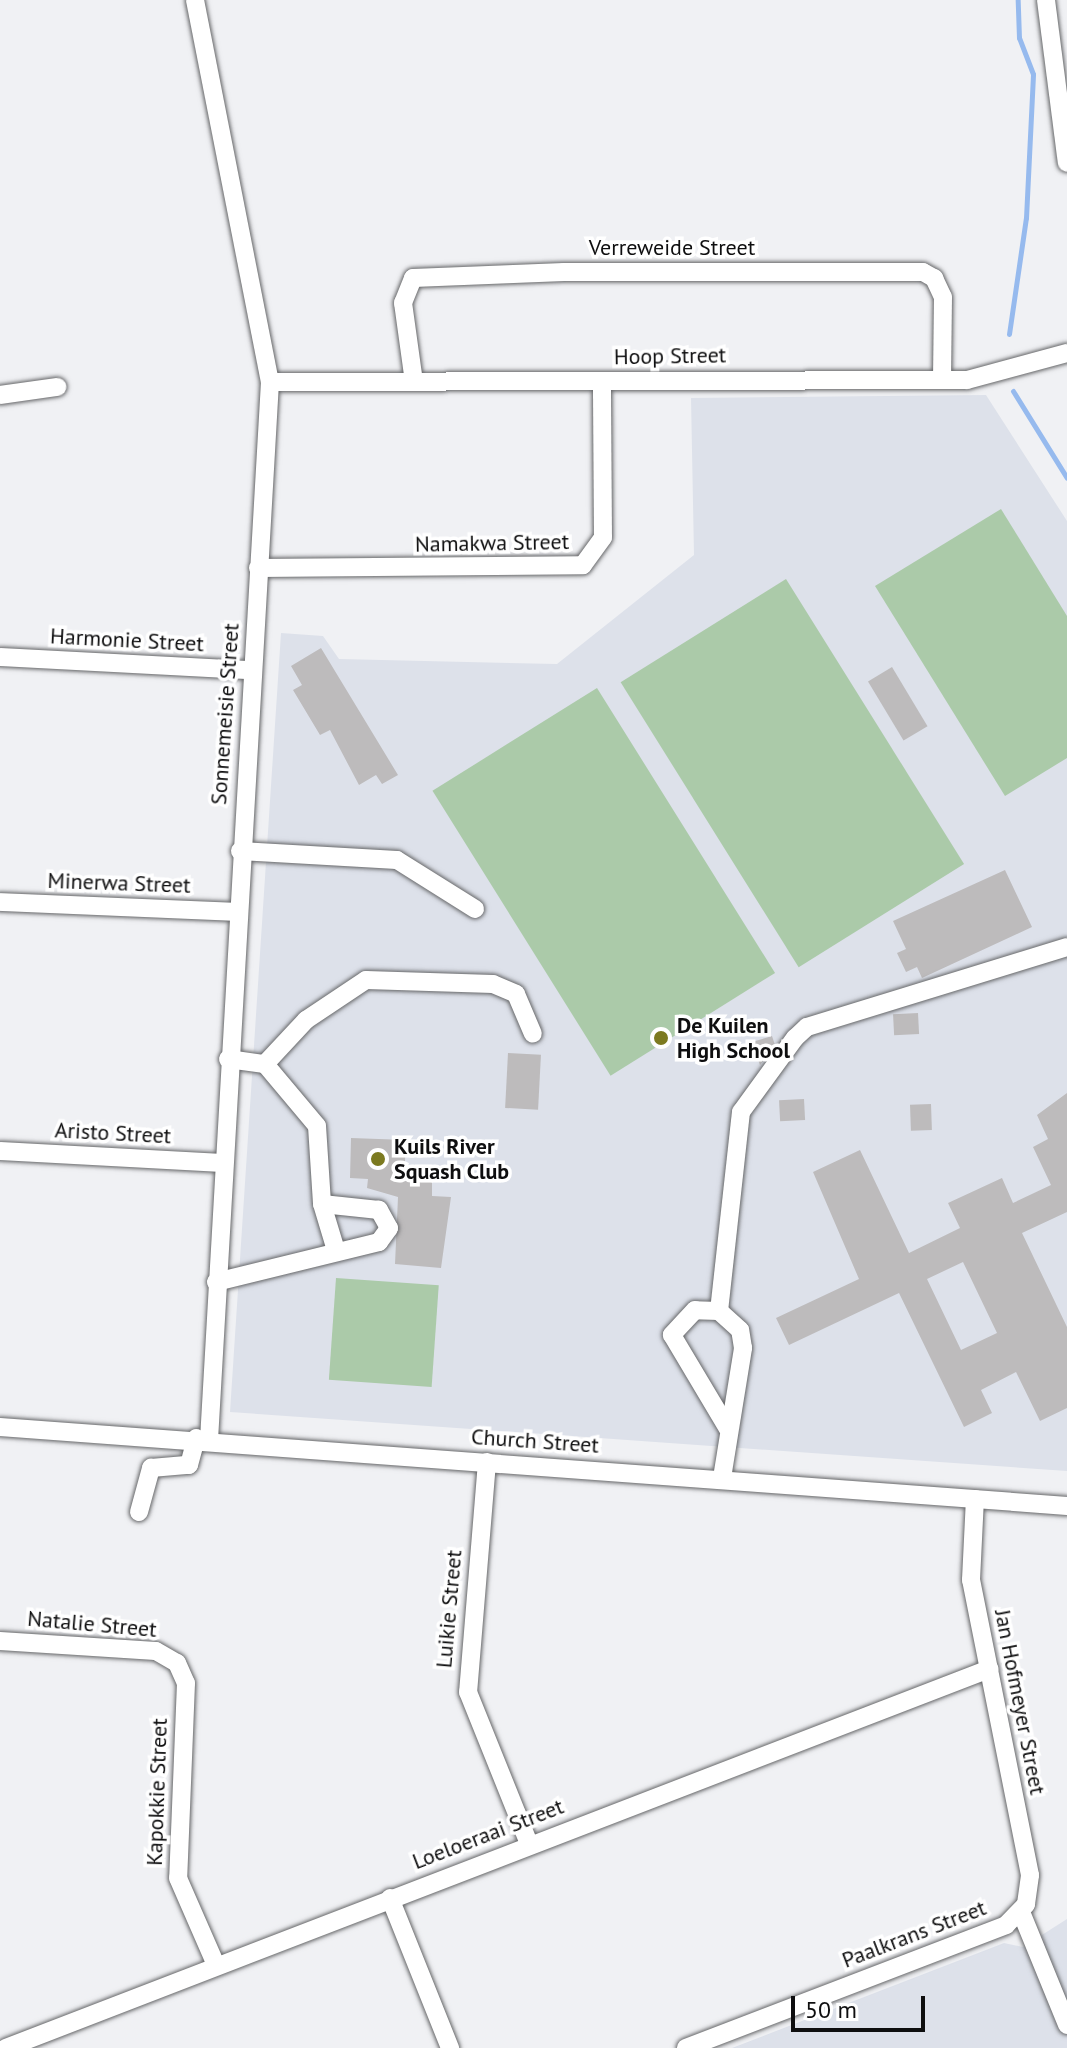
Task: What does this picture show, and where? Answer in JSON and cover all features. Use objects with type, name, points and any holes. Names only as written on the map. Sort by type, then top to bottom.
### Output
[{"type":"street","name":"Sonnemeisie Street","points":[[195,0],[270,382],[216,1282],[203,1438]]},
{"type":"street","points":[[1046,0],[1062,73],[1067,163]]},
{"type":"street","name":"Verreweide Street","points":[[414,382],[403,303],[413,278],[564,272],[923,272],[934,278],[943,297],[942,379]]},
{"type":"street","name":"Hoop Street","points":[[270,382],[942,379],[1010,374],[1067,353]]},
{"type":"street","name":"Namakwa Street","points":[[258,568],[583,565],[603,537],[602,381]]},
{"type":"street","points":[[0,395],[57,387]]},
{"type":"street","name":"Harmonie Street","points":[[0,657],[252,670]]},
{"type":"street","points":[[240,851],[397,860],[475,909]]},
{"type":"street","name":"Minerwa Street","points":[[0,902],[236,912]]},
{"type":"street","points":[[719,1311],[741,1112],[795,1038],[807,1027],[1067,947]]},
{"type":"street","points":[[265,1064],[318,1010],[366,980],[493,984],[516,994],[533,1034]]},
{"type":"street","points":[[228,1059],[265,1064],[317,1126],[322,1204],[335,1247]]},
{"type":"street","name":"Aristo Street","points":[[0,1151],[223,1163]]},
{"type":"street","points":[[216,1282],[335,1247],[379,1242],[389,1221],[370,1207],[322,1204]]},
{"type":"street","points":[[722,1478],[743,1348],[740,1330],[719,1311],[695,1310],[672,1335],[728,1429]]},
{"type":"street","name":"Church Street","points":[[0,1427],[203,1438],[1067,1506]]},
{"type":"street","points":[[139,1512],[151,1468],[189,1465],[203,1438]]},
{"type":"street","name":"Luikie Street","points":[[487,1462],[468,1692],[529,1844]]},
{"type":"street","name":"Jan Hofmeyer Street","points":[[975,1499],[971,1580],[1030,1875],[1021,1912]]},
{"type":"street","name":"Natalie Street","points":[[0,1641],[156,1651],[177,1663]]},
{"type":"street","name":"Kapokkie Street","points":[[177,1663],[186,1683],[178,1878],[216,1965]]},
{"type":"street","name":"Loeloeraai Street","points":[[6,2048],[989,1669]]},
{"type":"street","points":[[390,1898],[450,2048]]},
{"type":"street","points":[[1021,1912],[1066,2020]]},
{"type":"street","name":"Paalkrans Street","points":[[686,2048],[1006,1925],[1021,1912]]},
{"type":"shaded area","name":"De Kuilen High School","points":[[986,395],[1067,521],[1067,1471],[230,1412],[281,633],[323,636],[339,659],[557,664],[694,555],[691,398]]},
{"type":"shaded area","points":[[1067,1919],[1067,2048],[732,2048],[1004,1943],[1023,1947]]},
{"type":"green space","points":[[1001,509],[1067,616],[1067,758],[1005,796],[875,586]]},
{"type":"green space","points":[[786,579],[964,864],[799,967],[621,682]]},
{"type":"green space","points":[[597,688],[775,973],[611,1076],[432,791]]},
{"type":"green space","points":[[336,1278],[439,1285],[432,1387],[329,1380]]},
{"type":"building","points":[[321,648],[398,775],[382,784],[376,775],[359,785],[330,730],[320,735],[293,690],[302,685],[291,666]]},
{"type":"building","points":[[892,667],[928,726],[904,741],[868,681]]},
{"type":"building","points":[[1005,870],[1032,927],[922,978],[917,967],[906,972],[897,953],[906,949],[893,921]]},
{"type":"building","points":[[918,1013],[919,1034],[894,1035],[893,1014]]},
{"type":"building","points":[[772,1036],[775,1045],[760,1065],[752,1042]]},
{"type":"building","points":[[508,1053],[541,1055],[538,1110],[505,1108]]},
{"type":"building","points":[[1067,1093],[1067,1212],[1022,1233],[1067,1327],[1067,1408],[1040,1421],[1016,1372],[981,1390],[992,1413],[964,1427],[899,1293],[789,1345],[776,1318],[859,1279],[813,1172],[860,1150],[909,1253],[960,1228],[948,1203],[1002,1178],[1013,1203],[1051,1185],[1033,1147],[1048,1139],[1037,1115]],"holes":[[[963,1262],[997,1333],[961,1350],[927,1279]]]},
{"type":"building","points":[[804,1099],[805,1120],[780,1121],[779,1100]]},
{"type":"building","points":[[931,1104],[932,1130],[911,1131],[910,1105]]},
{"type":"building","points":[[351,1138],[406,1140],[404,1181],[432,1182],[432,1196],[451,1197],[441,1268],[395,1264],[398,1197],[367,1188],[368,1179],[350,1178]]},
{"type":"waterway","points":[[1009,334],[1026,218],[1033,74],[1019,38],[1018,0]]},
{"type":"waterway","points":[[1013,391],[1067,478]]},
{"type":"place","name":"De Kuilen High School","points":[[661,1038]]},
{"type":"place","name":"Kuils River Squash Club","points":[[378,1159]]}]
